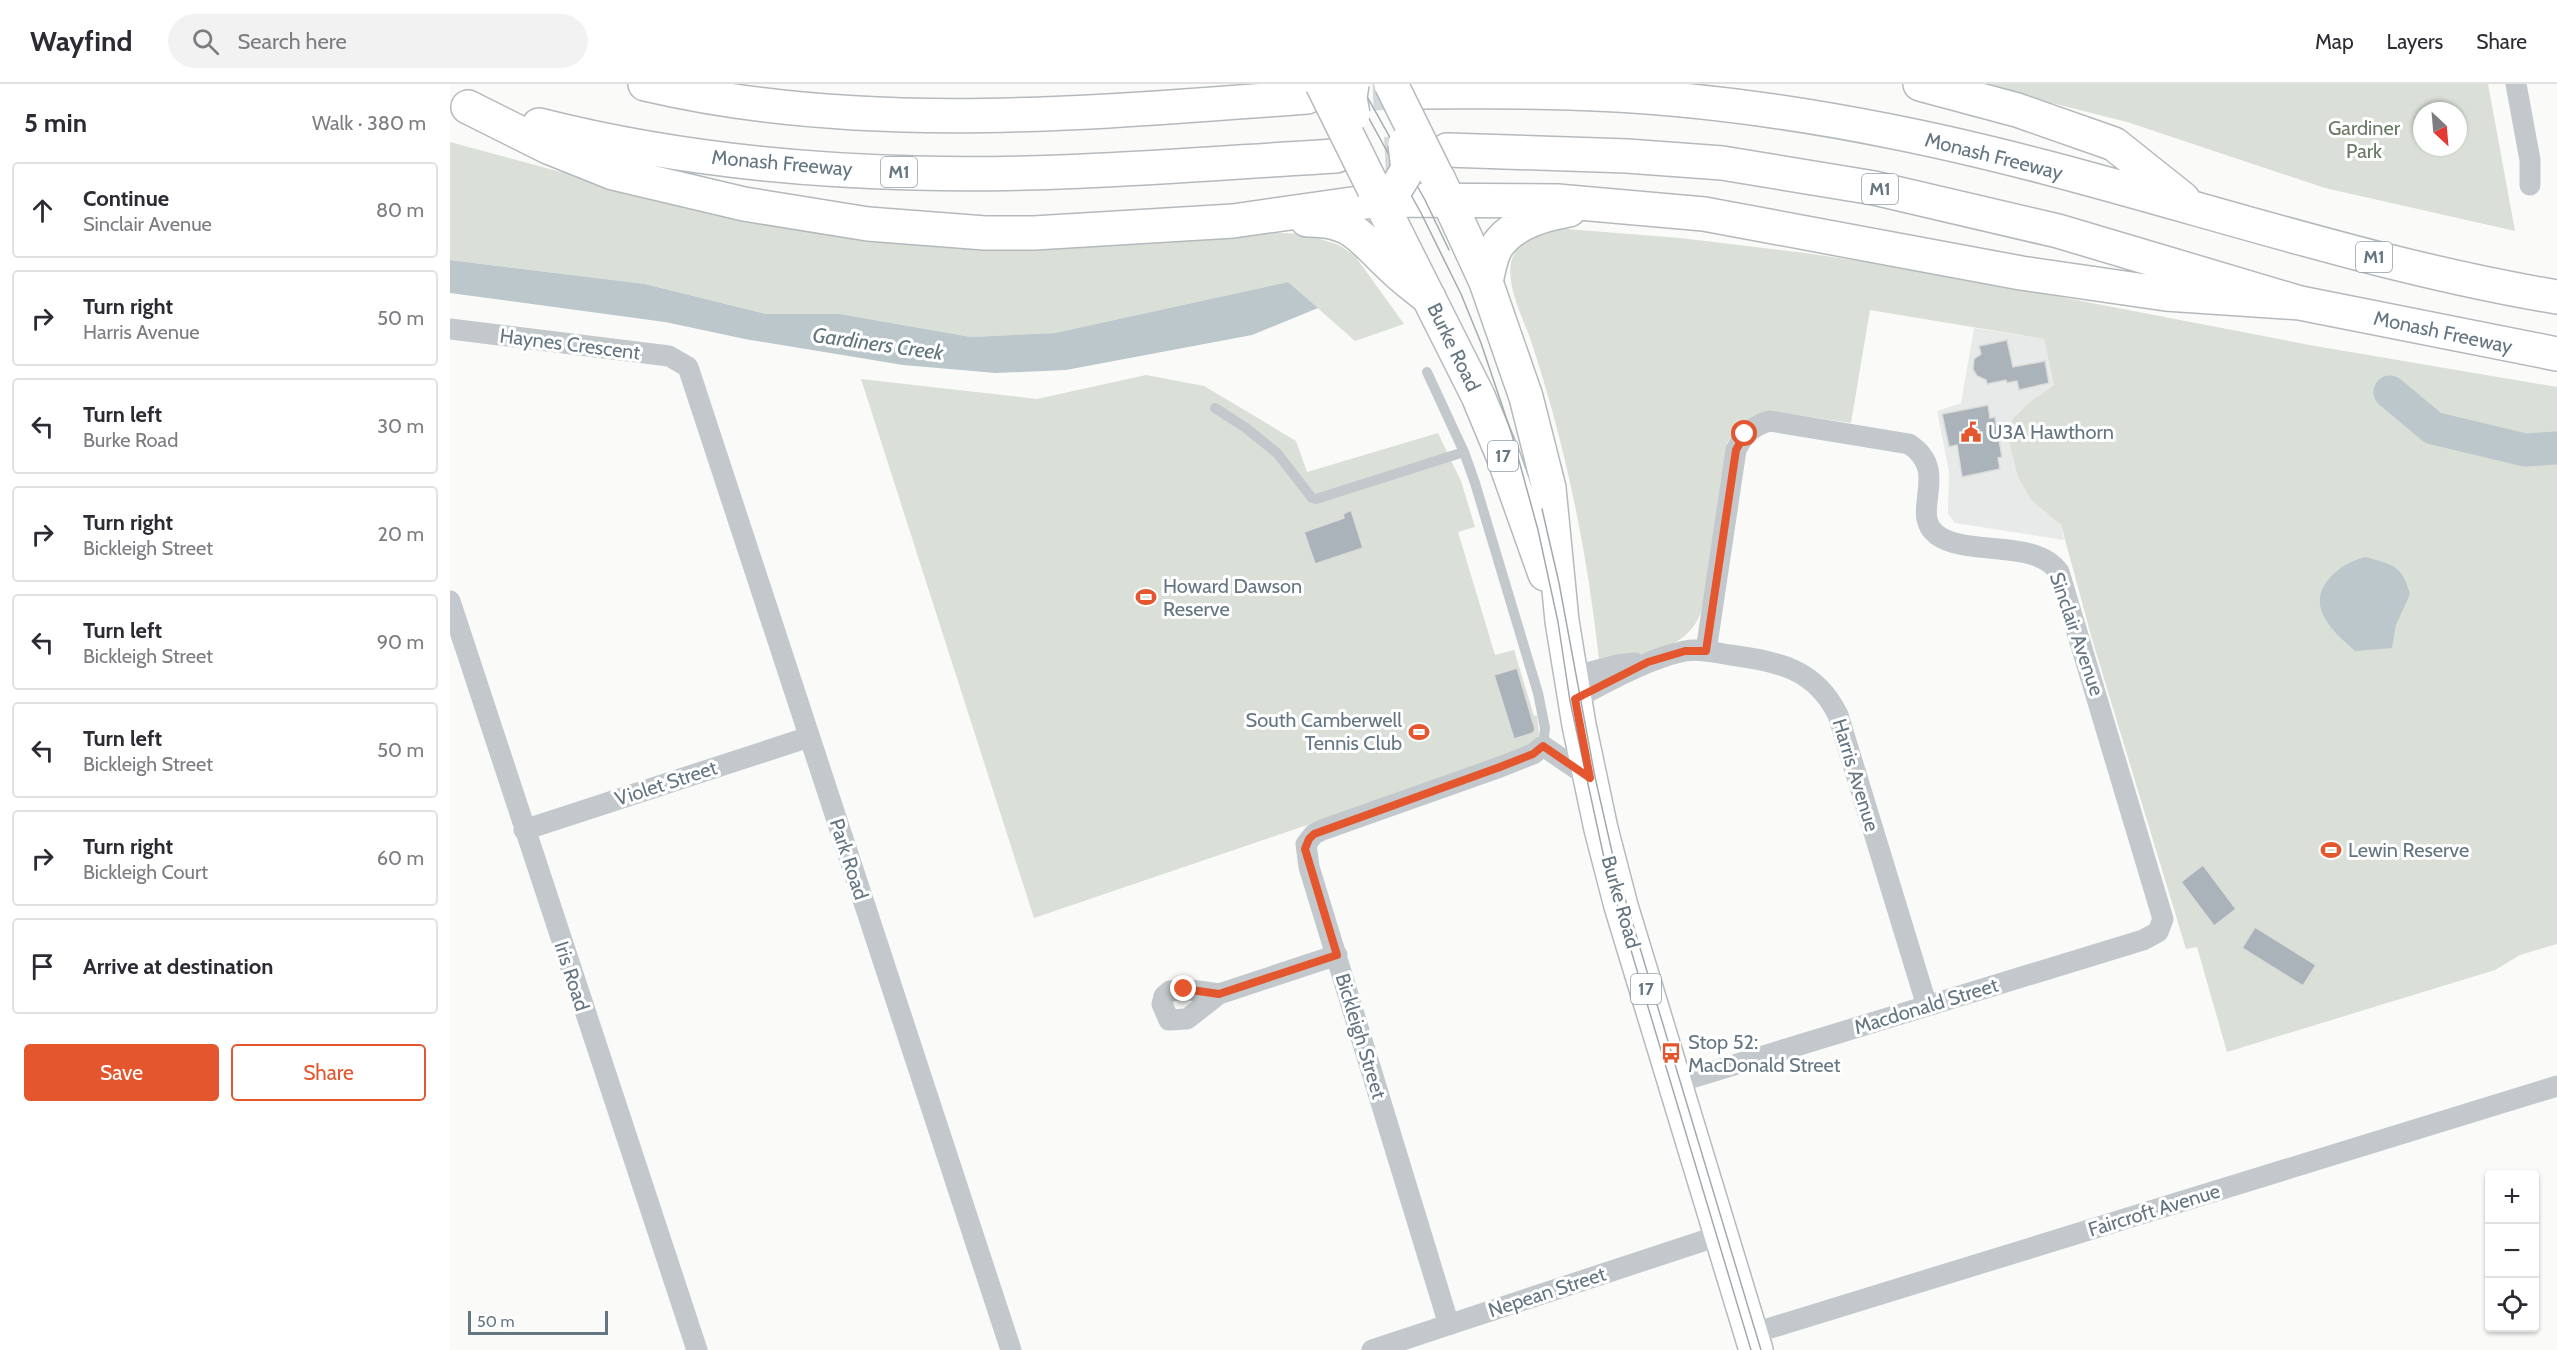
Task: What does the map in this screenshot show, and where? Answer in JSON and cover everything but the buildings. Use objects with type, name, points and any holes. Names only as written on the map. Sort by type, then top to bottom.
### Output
[{"type":"main road","points":[[645,84],[688,94],[761,104],[823,111],[916,115],[1062,112],[1314,91]]},
{"type":"main road","points":[[1345,152],[1353,114],[1350,98],[1352,84]]},
{"type":"main road","points":[[1920,84],[2017,110],[2114,144],[2194,208]]},
{"type":"main road","name":"Burke Road","points":[[1314,91],[1345,152],[1384,192],[1429,298],[1493,429],[1562,621]]},
{"type":"main road","name":"Monash Freeway","points":[[1404,95],[1570,93],[1627,96],[1790,113],[1890,131],[1958,147],[2466,280],[2557,297]]},
{"type":"main road","points":[[1384,192],[1406,175],[1408,164],[1403,136],[1404,95]]},
{"type":"main road","name":"Burke Road","points":[[1404,95],[1486,282],[1520,377],[1549,488],[1562,621],[1573,688],[1590,778],[1621,906],[1754,1342]]},
{"type":"main road","points":[[459,104],[548,147],[613,173],[744,204],[811,216],[910,228],[985,233],[1085,231],[1233,221],[1314,219],[1345,225],[1365,238],[1392,268],[1429,298]]},
{"type":"main road","name":"Monash Freeway","points":[[459,104],[588,137],[664,150],[832,169],[917,173],[998,172],[1345,152]]},
{"type":"main road","name":"Monash Freeway","points":[[1447,150],[1627,156],[1722,164],[1874,188],[2058,231],[2300,303],[2557,354]]},
{"type":"main road","points":[[1233,221],[1384,192],[1600,204],[1704,214],[2021,273],[2166,294],[2300,303]]},
{"type":"main road","points":[[1486,282],[1494,252],[1500,242],[1511,232],[1550,213],[1600,204]]},
{"type":"street","points":[[2516,84],[2530,160],[2530,185]]},
{"type":"street","name":"Haynes Crescent","points":[[450,328],[669,356],[688,367]]},
{"type":"street","name":"Park Road","points":[[688,367],[1011,1350]]},
{"type":"street","name":"Sinclair Avenue","points":[[1706,651],[1736,450],[1745,434],[1770,421],[1909,444],[1924,456],[1930,472],[1927,513],[1928,522],[1936,534],[1954,542],[2039,556],[2054,565],[2059,572],[2163,914]]},
{"type":"street","name":"Iris Road","points":[[450,601],[697,1350]]},
{"type":"street","name":"Harris Avenue","points":[[1573,688],[1618,665],[1648,662],[1685,651],[1706,651],[1760,659],[1793,669],[1816,684],[1832,704],[1846,743],[1927,1006]]},
{"type":"street","name":"Violet Street","points":[[524,830],[809,737]]},
{"type":"street","points":[[1543,746],[1590,778]]},
{"type":"street","name":"Bickleigh Street","points":[[1449,1325],[1305,849],[1309,839],[1322,830],[1509,764],[1533,754],[1543,746]]},
{"type":"street","name":"Macdonald Street","points":[[1675,1083],[2143,940],[2157,932],[2162,926],[2163,914]]},
{"type":"street","points":[[1219,994],[1337,955]]},
{"type":"street","name":"Faircroft Avenue","points":[[1754,1342],[2557,1086]]},
{"type":"street","name":"Nepean Street","points":[[1372,1350],[1721,1235]]},
{"type":"lane","points":[[1427,372],[1464,452],[1538,693],[1545,728],[1543,746]]},
{"type":"lane","points":[[1215,408],[1265,442],[1293,472],[1308,494],[1316,499],[1464,452]]},
{"type":"shaded area","points":[[1974,328],[2044,339],[2054,385],[2030,402],[2018,477],[2031,500],[2061,525],[2064,540],[1955,523],[1948,514],[1949,472],[1937,411],[1961,403]]},
{"type":"green space","name":"Gardiner Park","points":[[1976,84],[2488,84],[2515,231],[2325,188],[2127,122]]},
{"type":"green space","points":[[450,142],[635,192],[918,244],[972,249],[1079,247],[1193,237],[1304,234],[1339,245],[1355,256],[1404,324],[1355,341],[1288,282],[1055,333],[971,337],[840,314],[766,314],[645,284],[450,260]]},
{"type":"green space","name":"Lewin Reserve","points":[[1554,228],[1680,238],[1806,253],[1926,271],[2315,346],[2557,387],[2557,944],[2520,955],[2495,970],[2227,1052],[2197,947],[2186,949],[2092,639],[2061,525],[2031,500],[2018,477],[2010,445],[2012,420],[2030,402],[2054,385],[2044,339],[1870,310],[1851,423],[1777,412],[1755,415],[1737,426],[1727,443],[1702,609],[1695,624],[1686,635],[1660,649],[1630,656],[1599,659],[1588,577],[1564,457],[1543,377],[1515,300],[1511,279],[1512,259],[1519,247],[1529,239]]},
{"type":"green space","points":[[1146,375],[1204,386],[1296,441],[1307,472],[1438,433],[1461,481],[1475,527],[1458,532],[1495,655],[1514,650],[1534,716],[1537,715],[1539,735],[1533,745],[1369,804],[1034,918],[861,379],[1037,399]]},
{"type":"water","points":[[450,260],[645,284],[766,314],[840,314],[971,337],[1055,333],[1288,282],[1318,308],[1252,335],[1066,370],[996,373],[903,365],[745,339],[665,322],[450,293]]},
{"type":"water","points":[[2366,557],[2390,565],[2400,572],[2410,594],[2396,625],[2392,648],[2355,651],[2325,618],[2320,602],[2321,593],[2325,584],[2340,569],[2348,563]]},
{"type":"waterway","name":"Gardiners Creek","points":[[2390,392],[2433,428],[2525,450],[2557,448]]},
{"type":"tunnel","points":[[1324,96],[1418,92]]},
{"type":"tunnel","points":[[1336,156],[1433,151]]},
{"type":"tram line","points":[[1350,84],[1421,213],[1461,294],[1481,343],[1512,435],[1538,530],[1558,622],[1570,701],[1606,867],[1751,1350]]},
{"type":"tram line","points":[[1360,84],[1425,200],[1449,250]]},
{"type":"tram line","points":[[1542,509],[1559,583],[1595,777],[1615,865],[1761,1350]]},
{"type":"place","name":"U3A Hawthorn","points":[[1971,432]]},
{"type":"place","name":"Howard Dawson Reserve","points":[[1146,597]]},
{"type":"place","name":"South Camberwell Tennis Club","points":[[1419,732]]},
{"type":"place","name":"Lewin Reserve","points":[[2331,850]]},
{"type":"place","name":"Stop 52: MacDonald Street","points":[[1671,1053]]},
{"type":"route","points":[[1184,989],[1219,994],[1337,955],[1305,849],[1314,834],[1500,767],[1533,754],[1543,746],[1590,778],[1575,699],[1648,662],[1685,651],[1706,651],[1736,450],[1745,434]]}]
